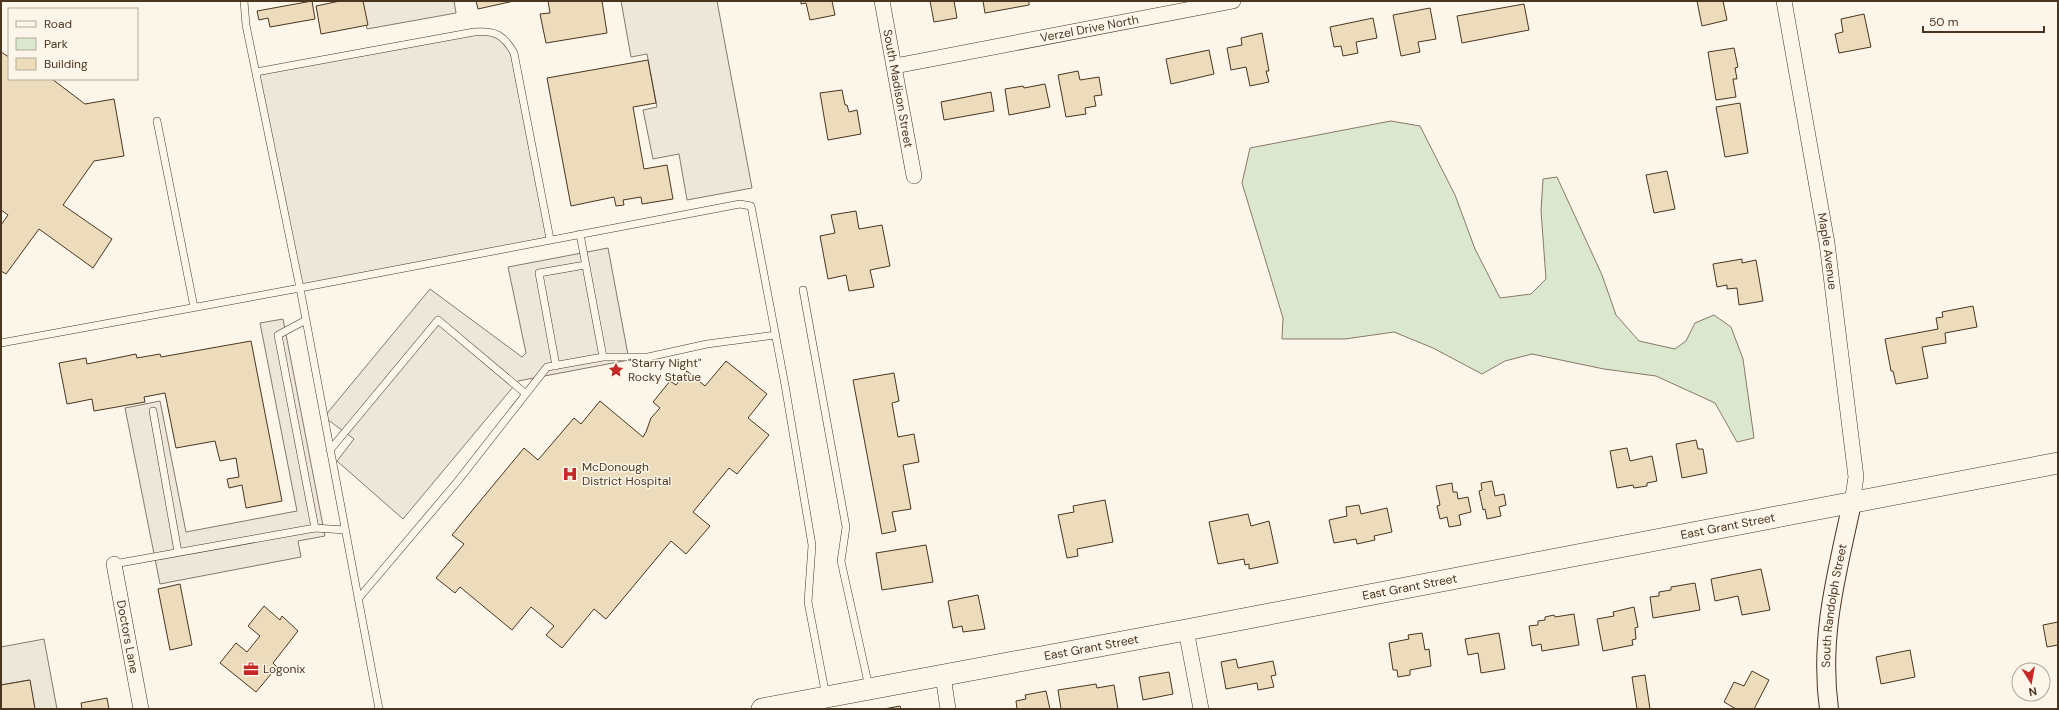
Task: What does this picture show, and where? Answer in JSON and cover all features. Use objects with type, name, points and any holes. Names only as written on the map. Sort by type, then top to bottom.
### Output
[{"type":"main road","name":"East Grant Street","points":[[762,709],[1186,630],[2058,463]]},
{"type":"street","name":"South Madison Street","points":[[882,1],[914,176]]},
{"type":"street","name":"Verzel Drive North","points":[[894,66],[1233,1]]},
{"type":"street","name":"Maple Avenue","points":[[1784,1],[1827,243],[1856,477],[1852,503]]},
{"type":"street","name":"South Randolph Street","points":[[1830,709],[1826,663],[1828,620],[1852,503]]},
{"type":"street","name":"Doctors Lane","points":[[114,564],[141,709]]},
{"type":"street","points":[[1186,630],[1201,709]]},
{"type":"street","points":[[942,676],[948,709]]},
{"type":"lane","points":[[244,1],[246,25],[300,288],[379,709]]},
{"type":"lane","points":[[256,72],[474,32],[486,31],[498,34],[508,42],[514,53],[550,239]]},
{"type":"lane","points":[[156,121],[194,307]]},
{"type":"lane","points":[[1,343],[300,288],[726,206],[740,204],[751,206],[776,335],[812,545],[808,602],[826,697]]},
{"type":"lane","points":[[580,234],[602,357]]},
{"type":"lane","points":[[556,366],[539,273],[585,265]]},
{"type":"lane","points":[[803,290],[846,527],[841,561],[870,689]]},
{"type":"lane","points":[[306,320],[278,335],[315,528]]},
{"type":"lane","points":[[330,450],[438,320],[526,394]]},
{"type":"lane","points":[[358,599],[456,482],[547,367],[602,357],[648,357],[707,344],[776,335]]},
{"type":"lane","points":[[152,411],[178,552]]},
{"type":"lane","points":[[114,564],[315,528],[345,530]]},
{"type":"green space","points":[[1391,121],[1420,126],[1455,195],[1475,249],[1500,298],[1531,294],[1546,279],[1541,211],[1543,179],[1557,177],[1602,275],[1616,315],[1639,341],[1675,349],[1686,341],[1695,323],[1714,315],[1731,327],[1743,359],[1754,438],[1737,442],[1715,403],[1656,376],[1604,369],[1532,354],[1505,361],[1482,374],[1433,348],[1394,332],[1345,339],[1282,339],[1283,318],[1242,183],[1250,148]]},
{"type":"shaded area","points":[[362,1],[454,1],[456,13],[367,29]]},
{"type":"shaded area","points":[[621,1],[717,1],[752,188],[687,200],[679,154],[653,159],[643,110],[657,107],[647,54],[631,57]]},
{"type":"shaded area","points":[[474,32],[498,34],[514,53],[550,239],[300,288],[256,72]]},
{"type":"shaded area","points":[[608,248],[629,360],[518,381],[403,519],[337,461],[354,439],[324,417],[430,289],[522,357],[526,353],[508,267]]},
{"type":"shaded area","points":[[283,319],[325,536],[298,541],[301,557],[160,584],[125,408],[160,401],[186,532],[297,511],[260,323]]},
{"type":"shaded area","points":[[44,639],[57,709],[35,709],[29,680],[1,685],[1,647]]},
{"type":"building","points":[[312,1],[315,19],[270,27],[268,18],[259,20],[257,11]]},
{"type":"building","points":[[340,1],[363,1],[368,25],[321,34],[316,6]]},
{"type":"building","points":[[476,1],[514,1],[478,9]]},
{"type":"building","points":[[548,1],[602,1],[607,33],[546,43],[540,14],[550,13]]},
{"type":"building","points":[[801,1],[832,1],[835,15],[810,20],[806,3],[801,4]]},
{"type":"building","points":[[930,1],[954,1],[957,18],[934,22]]},
{"type":"building","points":[[983,1],[1029,1],[1029,5],[985,13]]},
{"type":"building","points":[[1697,1],[1723,1],[1727,20],[1702,26]]},
{"type":"building","points":[[1524,4],[1529,30],[1462,43],[1457,16]]},
{"type":"building","points":[[1430,8],[1436,39],[1418,42],[1420,52],[1401,56],[1393,15]]},
{"type":"building","points":[[1864,14],[1871,47],[1839,53],[1835,34],[1843,32],[1841,19]]},
{"type":"building","points":[[1373,18],[1377,38],[1356,42],[1358,53],[1343,56],[1341,46],[1334,47],[1330,27]]},
{"type":"building","points":[[1262,33],[1269,71],[1266,71],[1269,82],[1250,86],[1246,67],[1231,70],[1227,48],[1242,45],[1241,38]]},
{"type":"building","points":[[1734,48],[1738,67],[1735,68],[1737,79],[1733,79],[1736,97],[1716,100],[1708,52]]},
{"type":"building","points":[[1209,50],[1214,74],[1171,84],[1166,59]]},
{"type":"building","points":[[1,52],[8,56],[8,80],[53,80],[85,104],[114,99],[124,156],[94,161],[63,205],[112,239],[93,268],[39,229],[6,274],[1,271],[1,225],[8,215],[1,210]]},
{"type":"building","points":[[648,60],[656,103],[633,107],[644,169],[667,165],[673,199],[642,204],[641,197],[623,200],[624,205],[616,206],[614,197],[571,206],[547,78]]},
{"type":"building","points":[[1078,71],[1080,80],[1099,77],[1102,95],[1094,96],[1096,106],[1085,108],[1086,114],[1066,117],[1058,75]]},
{"type":"building","points":[[1045,84],[1050,107],[1009,115],[1005,89],[1023,86],[1024,88]]},
{"type":"building","points":[[842,90],[845,105],[847,105],[849,112],[857,110],[861,134],[828,140],[820,93]]},
{"type":"building","points":[[991,92],[994,111],[944,120],[941,102]]},
{"type":"building","points":[[1740,103],[1748,153],[1725,157],[1716,107]]},
{"type":"building","points":[[1667,171],[1675,209],[1654,213],[1646,175]]},
{"type":"building","points":[[856,211],[859,229],[882,225],[890,266],[870,270],[874,287],[849,291],[846,275],[828,279],[820,236],[835,233],[831,215]]},
{"type":"building","points":[[1742,259],[1742,263],[1756,260],[1763,301],[1739,305],[1737,288],[1727,289],[1727,285],[1717,287],[1713,264]]},
{"type":"building","points":[[1973,306],[1977,327],[1945,333],[1946,343],[1922,347],[1928,378],[1896,384],[1893,371],[1891,371],[1885,339],[1938,329],[1936,318],[1943,317],[1942,312]]},
{"type":"building","points":[[251,341],[282,501],[246,508],[242,485],[229,488],[227,479],[239,477],[236,458],[220,461],[215,441],[176,448],[165,393],[144,397],[145,402],[94,411],[92,399],[67,404],[59,363],[86,358],[87,364],[136,354],[137,358],[160,354],[161,357]]},
{"type":"building","points":[[726,361],[767,394],[748,418],[769,435],[737,474],[729,468],[693,512],[710,526],[686,554],[671,541],[606,619],[594,609],[562,648],[546,635],[554,626],[531,607],[512,630],[460,587],[455,593],[436,578],[464,544],[452,535],[524,448],[538,460],[574,418],[581,424],[600,401],[643,437],[651,418],[660,408],[653,402],[670,381],[676,385],[687,371],[705,386]]},
{"type":"building","points":[[894,373],[899,401],[892,403],[898,437],[914,434],[919,462],[903,465],[911,509],[892,512],[896,531],[882,534],[853,380]]},
{"type":"building","points":[[1696,440],[1698,449],[1703,449],[1707,473],[1682,478],[1676,444]]},
{"type":"building","points":[[1627,448],[1630,461],[1652,456],[1657,481],[1647,483],[1647,486],[1634,488],[1633,485],[1617,488],[1610,451]]},
{"type":"building","points":[[1492,481],[1495,496],[1504,494],[1506,505],[1499,507],[1501,516],[1487,519],[1485,509],[1483,510],[1479,491],[1482,490],[1481,483]]},
{"type":"building","points":[[1452,483],[1453,492],[1457,492],[1458,499],[1468,497],[1471,512],[1459,515],[1461,525],[1449,527],[1447,517],[1440,519],[1437,506],[1440,505],[1436,486]]},
{"type":"building","points":[[1105,500],[1113,542],[1077,549],[1078,556],[1067,558],[1058,515],[1074,512],[1073,506]]},
{"type":"building","points":[[1359,505],[1361,514],[1387,508],[1392,532],[1374,536],[1375,540],[1357,544],[1356,539],[1334,543],[1329,520],[1347,516],[1346,507]]},
{"type":"building","points":[[1248,514],[1251,526],[1269,521],[1278,563],[1249,569],[1249,564],[1245,565],[1244,559],[1218,564],[1209,522]]},
{"type":"building","points":[[926,545],[933,582],[882,590],[876,553]]},
{"type":"building","points":[[1761,569],[1770,610],[1742,615],[1738,596],[1715,601],[1711,579]]},
{"type":"building","points":[[1695,583],[1700,610],[1653,618],[1650,597],[1659,596],[1659,592],[1671,590],[1671,587]]},
{"type":"building","points":[[180,584],[192,645],[170,650],[158,589]]},
{"type":"building","points":[[978,595],[985,629],[963,632],[962,626],[953,628],[948,601]]},
{"type":"building","points":[[264,606],[280,620],[282,616],[298,631],[273,663],[277,667],[256,692],[220,663],[236,643],[247,652],[260,636],[248,626]]},
{"type":"building","points":[[1634,607],[1638,627],[1635,628],[1636,639],[1632,640],[1633,645],[1603,651],[1597,619],[1614,616],[1613,612]]},
{"type":"building","points":[[1574,614],[1579,645],[1542,651],[1541,644],[1532,646],[1529,626],[1538,625],[1538,621],[1545,620],[1545,617]]},
{"type":"building","points":[[2058,622],[2058,645],[2047,647],[2043,625]]},
{"type":"building","points":[[1422,633],[1425,650],[1429,649],[1431,666],[1410,670],[1410,675],[1398,677],[1397,670],[1393,670],[1389,643],[1409,639],[1408,635]]},
{"type":"building","points":[[1499,633],[1505,669],[1481,673],[1478,653],[1468,655],[1465,639]]},
{"type":"building","points":[[1910,650],[1915,677],[1881,684],[1876,657]]},
{"type":"building","points":[[1236,659],[1238,668],[1273,661],[1276,675],[1271,676],[1274,687],[1258,690],[1257,683],[1226,689],[1221,662]]},
{"type":"building","points":[[1752,671],[1769,680],[1754,709],[1736,709],[1724,702],[1734,682],[1744,686]]},
{"type":"building","points":[[1169,672],[1173,694],[1143,700],[1139,677]]},
{"type":"building","points":[[1645,675],[1650,709],[1637,709],[1632,677]]},
{"type":"building","points":[[30,680],[35,709],[1,709],[1,685]]},
{"type":"building","points":[[1096,684],[1097,688],[1114,685],[1118,709],[1061,709],[1058,690]]},
{"type":"building","points":[[1046,691],[1050,709],[1017,709],[1016,701],[1026,699],[1025,695]]},
{"type":"building","points":[[107,698],[109,709],[82,709],[81,703]]},
{"type":"building","points":[[900,706],[901,709],[884,709]]},
{"type":"place","name":"\"Starry Night\" Rocky Statue","points":[[616,370]]},
{"type":"place","name":"McDonough District Hospital","points":[[570,474]]},
{"type":"place","name":"Logonix","points":[[251,669]]}]
